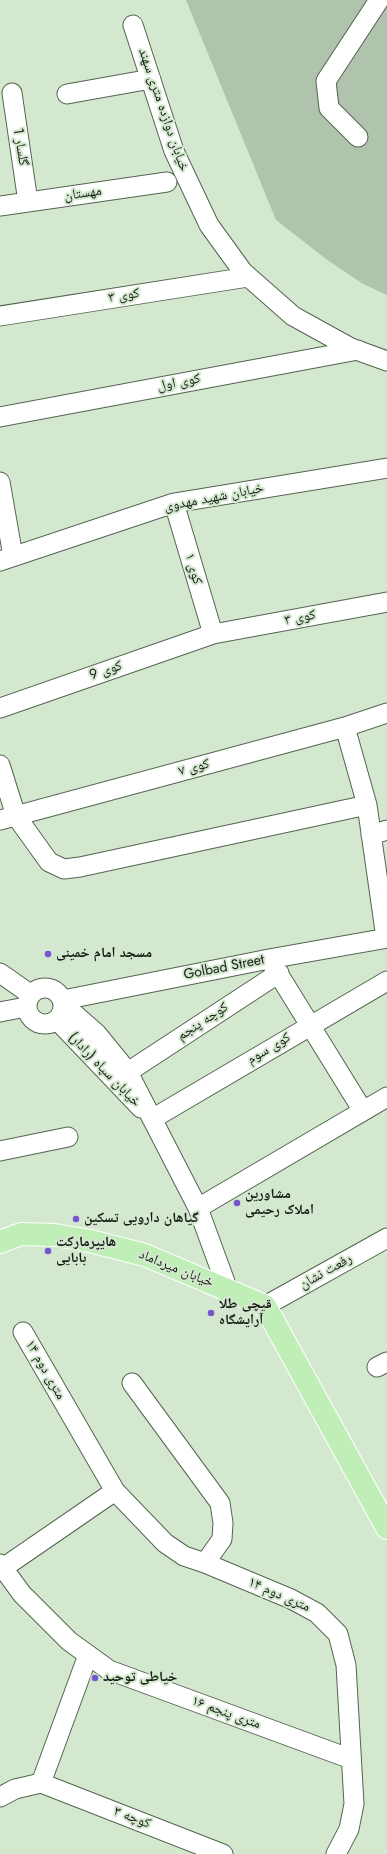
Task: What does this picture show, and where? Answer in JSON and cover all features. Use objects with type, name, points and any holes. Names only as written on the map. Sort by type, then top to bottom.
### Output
[{"type":"main road","name":"خیابان میرداماد","points":[[0,1242],[21,1234],[55,1235],[90,1241],[145,1255],[265,1306]]},
{"type":"main road","points":[[265,1306],[387,1528]]},
{"type":"street","points":[[358,137],[329,108],[326,82],[379,0]]},
{"type":"street","name":"خیابان دوازده متری سهند","points":[[133,25],[174,151],[209,225],[243,272],[293,316],[358,350],[387,361]]},
{"type":"street","points":[[67,94],[151,79]]},
{"type":"street","name":"گلسار 1","points":[[12,93],[28,202]]},
{"type":"street","name":"مهستان","points":[[0,206],[167,182]]},
{"type":"street","name":"کوی ۳","points":[[0,316],[248,277]]},
{"type":"street","name":"کوی اول","points":[[0,417],[358,350]]},
{"type":"street","name":"خیابان شهید مهدوی","points":[[6,559],[174,503],[387,468]]},
{"type":"street","points":[[0,482],[6,559]]},
{"type":"street","name":"کوی ۱","points":[[174,503],[212,634]]},
{"type":"street","name":"کوی ۳","points":[[212,634],[387,602]]},
{"type":"street","name":"کوی 9","points":[[0,708],[212,634]]},
{"type":"street","name":"کوی ۷","points":[[8,818],[345,727],[387,713]]},
{"type":"street","points":[[345,727],[367,805],[379,833],[387,938]]},
{"type":"street","points":[[0,765],[8,818],[49,862],[64,868],[80,867],[367,805]]},
{"type":"street","name":"Golbad Street","points":[[61,1009],[274,966],[387,938]]},
{"type":"street","points":[[274,966],[363,1111]]},
{"type":"street","name":"کوچه پنجم","points":[[128,1072],[274,966]]},
{"type":"street","points":[[0,973],[28,1000],[28,1014],[34,1020],[41,1024],[49,1024],[61,1009],[59,993],[53,988],[45,987],[37,989],[28,1000],[0,1012]]},
{"type":"street","name":"کوی سوم","points":[[152,1119],[387,981]]},
{"type":"street","name":"خیابان سپاه (رادار)","points":[[61,1009],[97,1034],[128,1072],[198,1208],[228,1290]]},
{"type":"street","name":"خیابان سپاه (رادار)","points":[[61,1009],[152,1119]]},
{"type":"street","points":[[198,1208],[387,1097]]},
{"type":"street","points":[[0,1151],[68,1137]]},
{"type":"street","name":"رفعت نشان","points":[[265,1306],[387,1238]]},
{"type":"street","name":"۱۴ متری دوم","points":[[23,1332],[115,1491],[165,1543],[184,1556],[205,1563],[291,1599],[317,1613],[338,1634],[346,1665],[351,1759]]},
{"type":"street","points":[[132,1383],[220,1503],[223,1523],[222,1539],[205,1563]]},
{"type":"street","points":[[1,1566],[115,1491]]},
{"type":"street","name":"۱۶ متری پنجم","points":[[1,1566],[22,1594],[69,1641],[108,1670],[351,1759]]},
{"type":"street","points":[[0,1797],[15,1789],[41,1783],[88,1655]]},
{"type":"street","points":[[336,1854],[349,1829],[354,1804],[351,1759]]},
{"type":"street","name":"کوچه ۳","points":[[41,1783],[223,1854]]},
{"type":"green space","points":[[186,0],[387,0],[387,295],[363,284],[326,259],[276,220]]},
{"type":"place","name":"مسجد امام خمینی","points":[[48,954]]},
{"type":"place","name":"مشاورین املاک رحیمی","points":[[237,1203]]},
{"type":"place","name":"گیاهان دارویی تسکین","points":[[76,1219]]},
{"type":"place","name":"هایپرمارکت بابایی","points":[[48,1251]]},
{"type":"place","name":"قیچی طلا آرایشگاه","points":[[211,1313]]},
{"type":"place","name":"خیاطی توحید","points":[[95,1678]]}]
